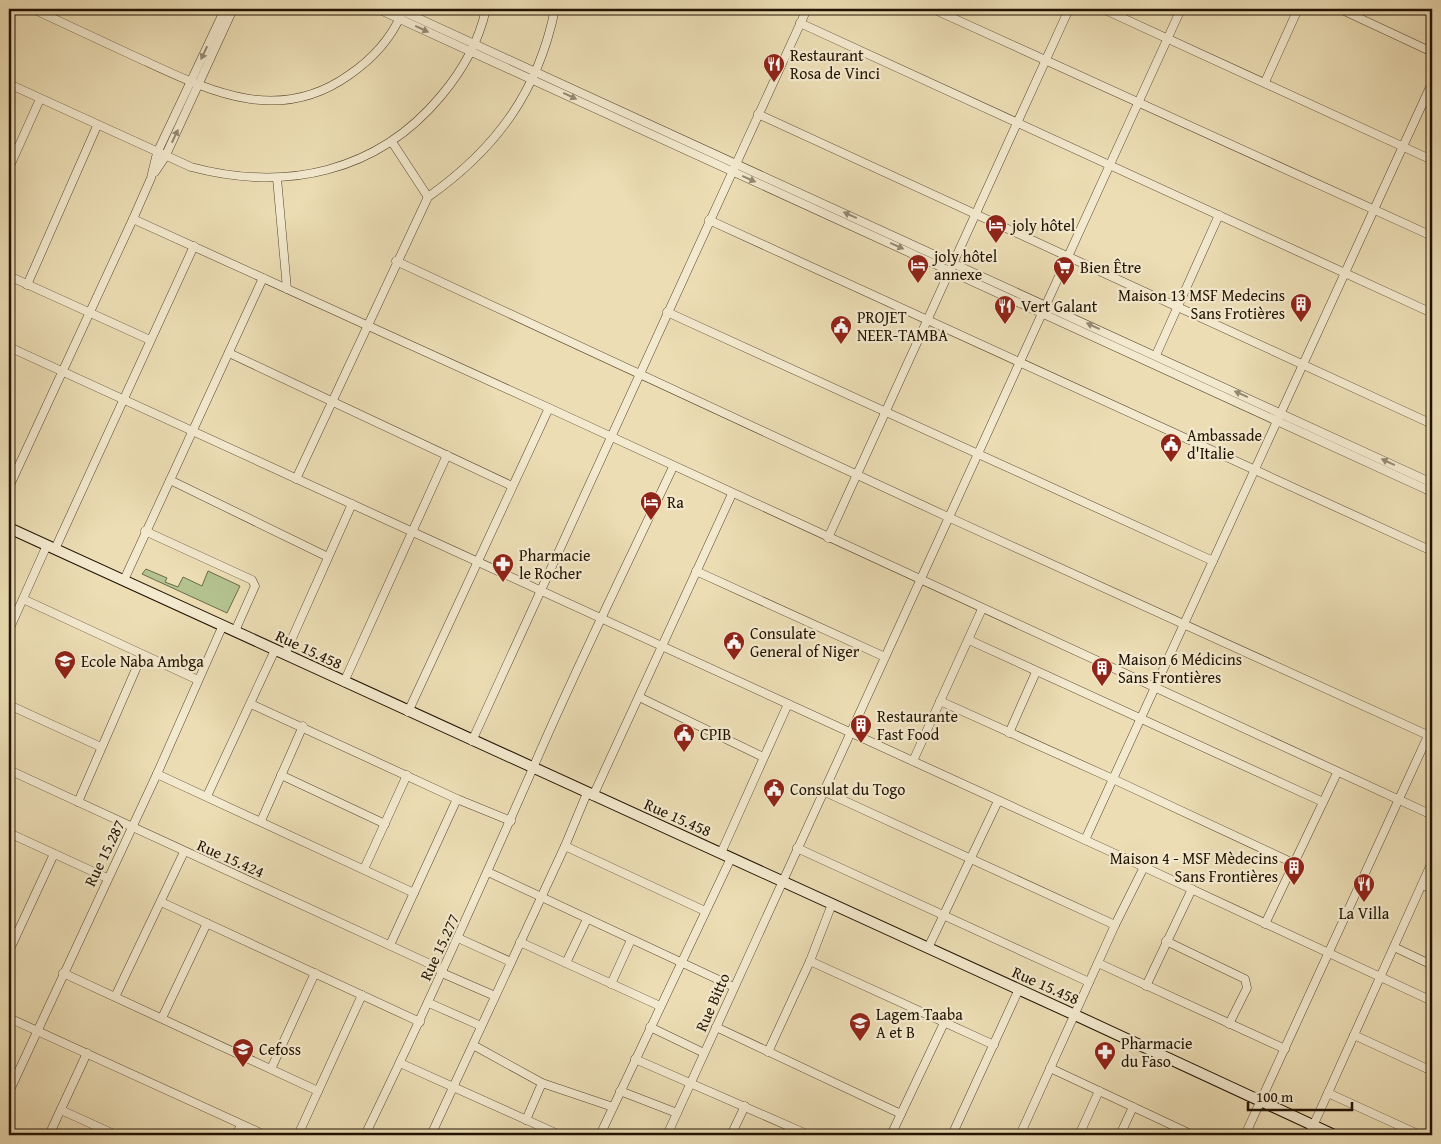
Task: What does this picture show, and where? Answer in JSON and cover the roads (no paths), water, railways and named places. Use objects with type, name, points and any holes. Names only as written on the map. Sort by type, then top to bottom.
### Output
[{"type":"main road","name":"Rue 15.458","points":[[9,528],[223,625],[408,712],[1075,1014],[1261,1102],[1311,1131],[1334,1135]]},
{"type":"street","points":[[33,9],[194,84],[231,97],[259,101],[290,98],[318,91],[341,81],[363,65],[380,48],[399,19],[401,9],[650,124],[733,167],[951,271],[1156,355],[1432,492]]},
{"type":"street","points":[[9,487],[151,178],[165,157],[225,9]]},
{"type":"street","points":[[151,178],[157,153],[233,9]]},
{"type":"street","points":[[378,9],[646,132],[733,167],[954,262],[1045,309],[1432,483]]},
{"type":"street","points":[[9,84],[97,126],[191,167],[220,175],[249,178],[302,176],[332,169],[392,142],[431,108],[450,84],[470,52],[486,9]]},
{"type":"street","points":[[296,479],[428,197],[459,175],[500,132],[533,80],[555,9]]},
{"type":"street","points":[[472,741],[733,167],[807,9]]},
{"type":"street","points":[[934,9],[1432,236]]},
{"type":"street","points":[[828,538],[858,476],[1069,9]]},
{"type":"street","points":[[1103,9],[1432,160]]},
{"type":"street","name":"Rue Bitto","points":[[667,1135],[1181,9]]},
{"type":"street","points":[[1265,82],[1298,9]]},
{"type":"street","points":[[1340,9],[1432,52]]},
{"type":"street","points":[[800,23],[1432,313]]},
{"type":"street","points":[[1085,840],[1432,83]]},
{"type":"street","points":[[9,168],[12,152],[40,99]]},
{"type":"street","points":[[605,113],[609,105]]},
{"type":"street","points":[[758,114],[977,213],[1432,424]]},
{"type":"street","points":[[646,132],[650,124]]},
{"type":"street","points":[[27,285],[97,126]]},
{"type":"street","points":[[392,142],[428,197]]},
{"type":"street","points":[[277,178],[287,289]]},
{"type":"street","points":[[1156,355],[1219,215]]},
{"type":"street","points":[[133,219],[549,408],[610,438],[1432,815]]},
{"type":"street","points":[[709,220],[1432,552]]},
{"type":"street","points":[[9,630],[124,399],[194,246]]},
{"type":"street","points":[[396,262],[948,518],[1184,623],[1430,736]]},
{"type":"street","points":[[9,276],[150,340]]},
{"type":"street","points":[[124,580],[263,278]]},
{"type":"street","points":[[667,312],[1213,561]]},
{"type":"street","points":[[9,347],[1192,889],[1432,1001]]},
{"type":"street","points":[[229,353],[512,486]]},
{"type":"street","points":[[408,712],[549,408]]},
{"type":"street","points":[[344,682],[447,455]]},
{"type":"street","name":"Rue 15.277","points":[[365,1135],[420,1022],[511,821],[532,768],[673,466]]},
{"type":"street","points":[[170,480],[328,557]]},
{"type":"street","points":[[431,1135],[565,846],[639,697],[661,645],[732,494]]},
{"type":"street","points":[[208,796],[251,704],[280,652],[328,557],[352,504]]},
{"type":"street","points":[[146,530],[252,580],[255,586],[235,631]]},
{"type":"street","points":[[696,571],[885,657]]},
{"type":"street","points":[[23,599],[198,680]]},
{"type":"street","points":[[912,761],[982,609]]},
{"type":"street","name":"Rue 15.287","points":[[9,1089],[157,774],[223,625]]},
{"type":"street","points":[[969,640],[1140,720],[1323,802]]},
{"type":"street","points":[[78,802],[142,655]]},
{"type":"street","points":[[1009,733],[1036,672]]},
{"type":"street","points":[[639,697],[763,757]]},
{"type":"street","points":[[940,701],[1113,779],[1293,864]]},
{"type":"street","points":[[251,704],[457,799],[511,821]]},
{"type":"street","points":[[721,853],[788,704]]},
{"type":"street","points":[[9,705],[101,747]]},
{"type":"street","points":[[261,821],[302,726]]},
{"type":"street","points":[[1245,1135],[1430,736],[1432,727]]},
{"type":"street","name":"Rue 15.424","points":[[9,770],[390,945],[495,996]]},
{"type":"street","points":[[1265,924],[1337,773]]},
{"type":"street","points":[[157,774],[414,892]]},
{"type":"street","points":[[281,775],[384,824]]},
{"type":"street","points":[[364,869],[407,775]]},
{"type":"street","points":[[823,791],[1115,925]]},
{"type":"street","points":[[390,945],[457,799]]},
{"type":"street","points":[[928,948],[998,801]]},
{"type":"street","points":[[9,833],[107,878]]},
{"type":"street","points":[[565,846],[705,912]]},
{"type":"street","points":[[798,848],[944,917],[1089,982]]},
{"type":"street","points":[[114,996],[184,852]]},
{"type":"street","points":[[9,951],[54,854]]},
{"type":"street","points":[[600,1135],[731,858]]},
{"type":"street","points":[[1311,1131],[1432,862]]},
{"type":"street","points":[[1020,1135],[1115,925],[1144,867]]},
{"type":"street","points":[[488,872],[734,987]]},
{"type":"street","points":[[1422,885],[1432,889]]},
{"type":"street","points":[[1146,986],[1192,889]]},
{"type":"street","points":[[161,902],[420,1022]]},
{"type":"street","points":[[768,1052],[810,962],[832,904]]},
{"type":"street","points":[[566,963],[587,919]]},
{"type":"street","points":[[162,1018],[207,923]]},
{"type":"street","points":[[458,938],[511,962]]},
{"type":"street","points":[[611,984],[631,940]]},
{"type":"street","points":[[520,942],[660,1006]]},
{"type":"street","points":[[1166,942],[1245,979],[1247,988],[1229,1024]]},
{"type":"street","points":[[1394,947],[1432,965]]},
{"type":"street","points":[[810,962],[994,1045]]},
{"type":"street","points":[[1098,963],[1285,1049]]},
{"type":"street","points":[[63,973],[318,1091]]},
{"type":"street","points":[[271,1069],[314,973]]},
{"type":"street","points":[[952,1135],[1019,989]]},
{"type":"street","points":[[298,1135],[362,995]]},
{"type":"street","points":[[429,1002],[481,1026]]},
{"type":"street","points":[[9,1018],[265,1135]]},
{"type":"street","points":[[891,1135],[944,1023]]},
{"type":"street","points":[[650,1027],[704,1053]]},
{"type":"street","points":[[716,1028],[901,1114]]},
{"type":"street","points":[[1354,1035],[1432,1071]]},
{"type":"street","points":[[473,1045],[542,1083],[613,1108]]},
{"type":"street","points":[[50,1135],[87,1054]]},
{"type":"street","points":[[635,1058],[809,1135]]},
{"type":"street","points":[[400,1062],[560,1135]]},
{"type":"street","points":[[1050,1068],[1133,1107],[1182,1133],[1193,1135]]},
{"type":"street","points":[[526,1120],[542,1083]]},
{"type":"street","points":[[1079,1135],[1099,1091]]},
{"type":"street","points":[[620,1092],[677,1113]]},
{"type":"street","points":[[1328,1093],[1420,1135]]},
{"type":"street","points":[[731,1135],[744,1106]]},
{"type":"street","points":[[1120,1135],[1133,1107]]},
{"type":"street","points":[[61,1110],[116,1135]]},
{"type":"street","points":[[236,1135],[241,1125]]},
{"type":"place","name":"Restaurant Rosa de Vinci","points":[[774,83]]},
{"type":"place","name":"joly hôtel","points":[[996,244]]},
{"type":"place","name":"joly hôtel annexe","points":[[918,284]]},
{"type":"place","name":"Bien Être","points":[[1064,286]]},
{"type":"place","name":"Maison 13 MSF Medecins Sans Frotières","points":[[1301,323]]},
{"type":"place","name":"Vert Galant","points":[[1005,325]]},
{"type":"place","name":"PROJET NEER-TAMBA","points":[[841,345]]},
{"type":"place","name":"Ambassade d'Italie","points":[[1171,463]]},
{"type":"place","name":"Ra","points":[[651,521]]},
{"type":"place","name":"Pharmacie le Rocher","points":[[503,583]]},
{"type":"place","name":"Consulate General of Niger","points":[[734,661]]},
{"type":"place","name":"Ecole Naba Ambga","points":[[65,680]]},
{"type":"place","name":"Maison 6 Médicins Sans Frontières","points":[[1102,687]]},
{"type":"place","name":"Restaurante Fast Food","points":[[861,744]]},
{"type":"place","name":"CPIB","points":[[684,753]]},
{"type":"place","name":"Consulat du Togo","points":[[774,808]]},
{"type":"place","name":"Maison 4 - MSF Mèdecins Sans Frontières","points":[[1294,886]]},
{"type":"place","name":"La Villa","points":[[1364,903]]},
{"type":"place","name":"Lagem Taaba A et B","points":[[860,1042]]},
{"type":"place","name":"Cefoss","points":[[243,1068]]},
{"type":"place","name":"Pharmacie du Faso","points":[[1105,1071]]}]
